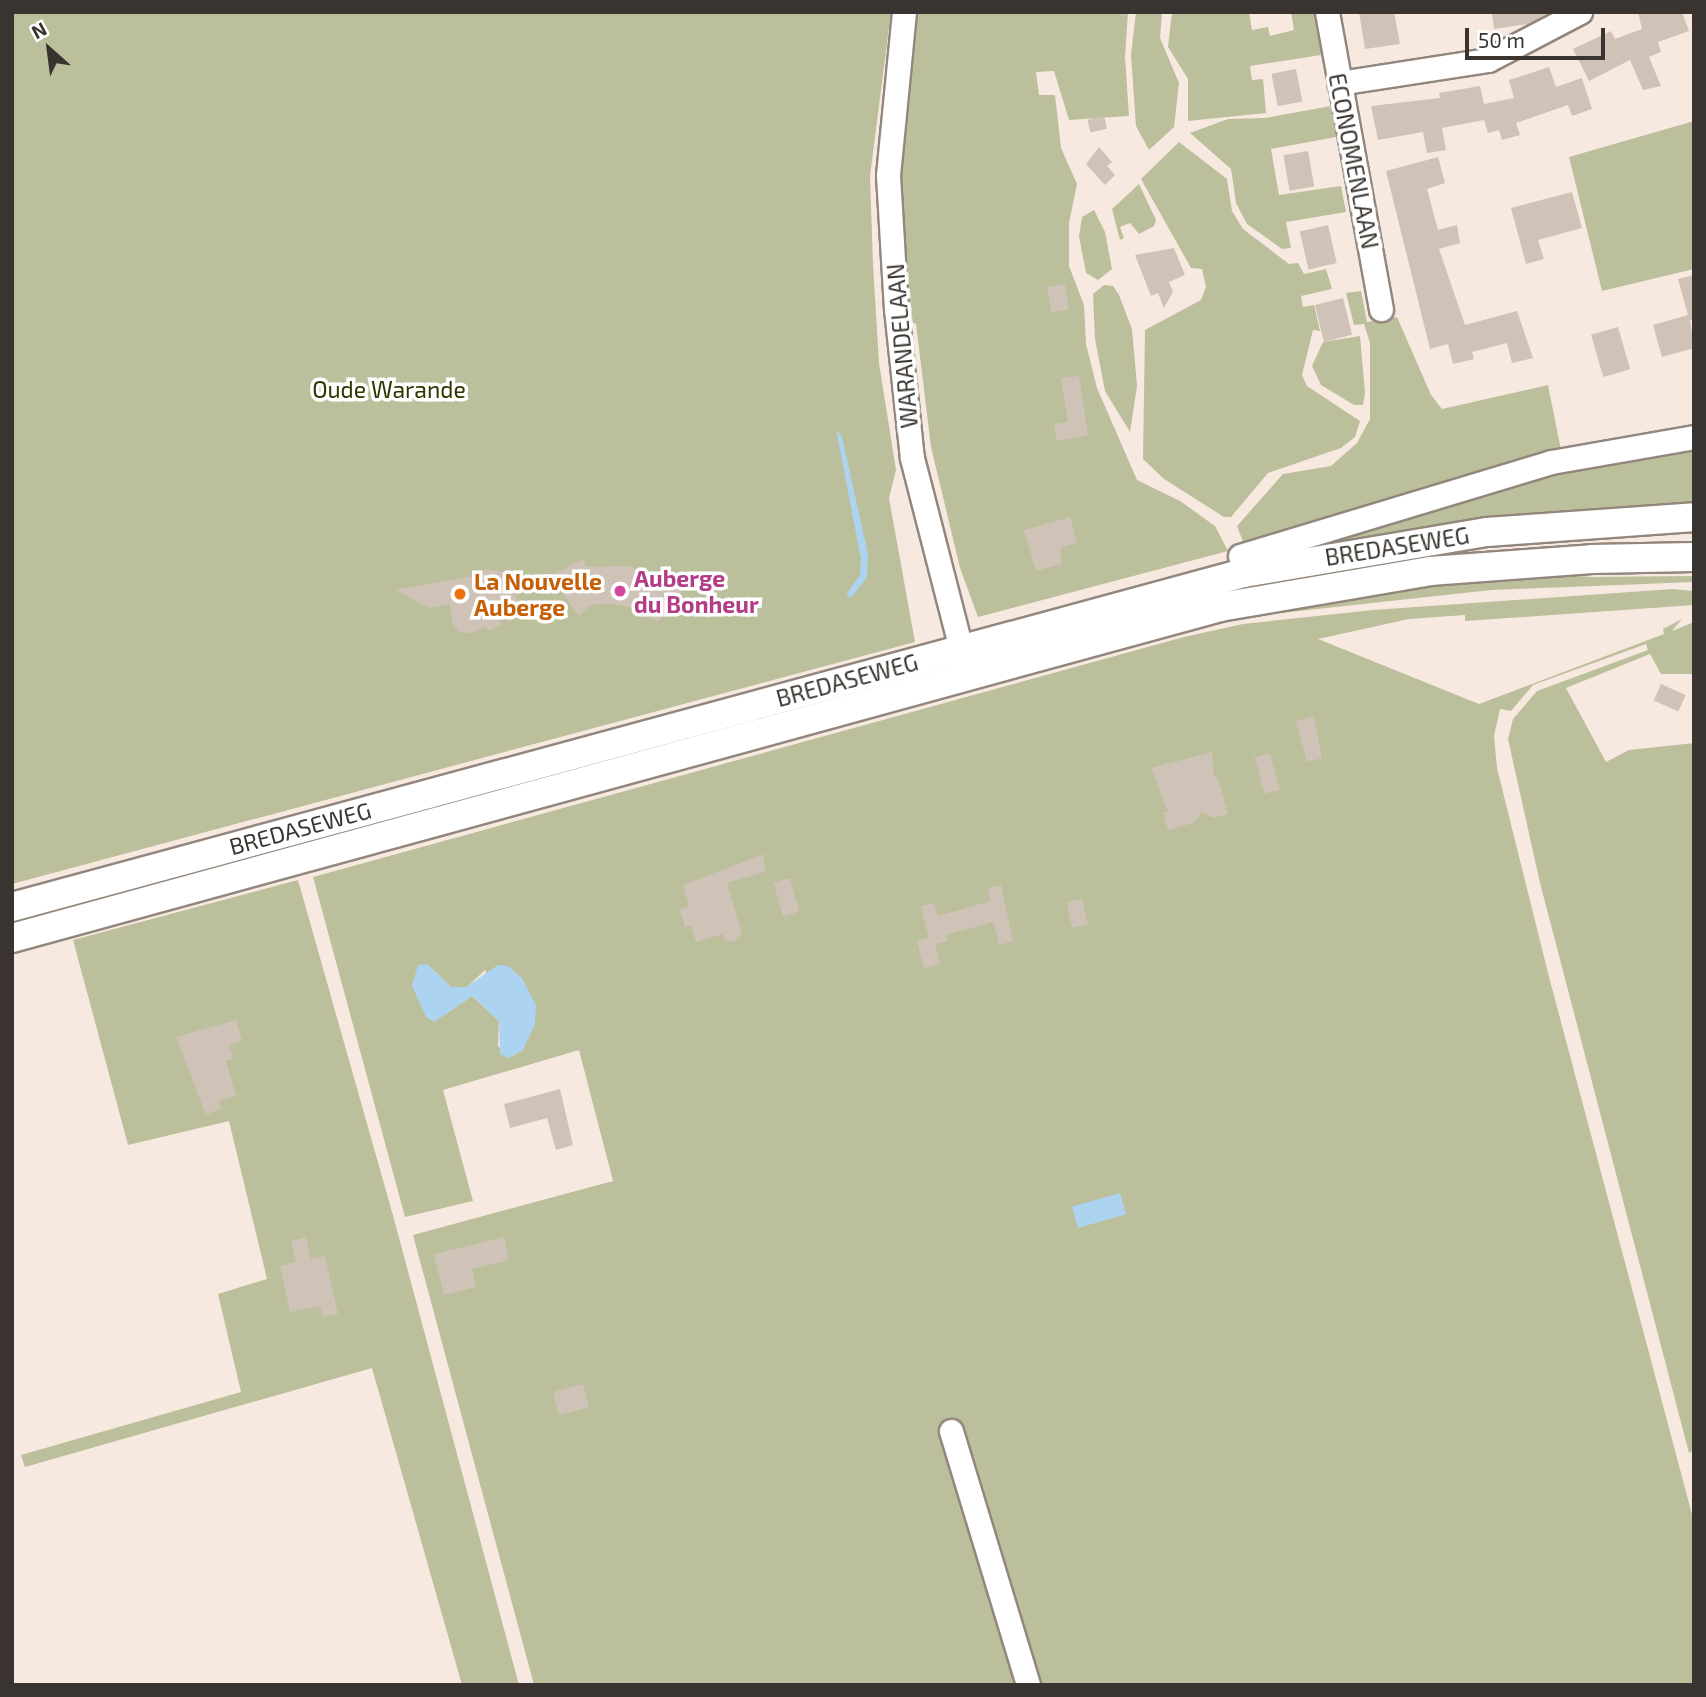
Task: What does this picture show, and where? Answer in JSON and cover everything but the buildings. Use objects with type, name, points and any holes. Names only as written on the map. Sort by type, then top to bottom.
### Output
[{"type":"main road","name":"BREDASEWEG","points":[[12,938],[416,827],[964,661],[1182,588],[1364,550],[1514,529],[1694,517]]},
{"type":"main road","name":"BREDASEWEG","points":[[12,906],[411,797],[964,661],[1220,607],[1328,586],[1524,564],[1694,558]]},
{"type":"main road","points":[[411,797],[432,806],[416,827]]},
{"type":"main road","points":[[237,845],[246,874]]},
{"type":"street","name":"WARANDELAAN","points":[[904,12],[888,175],[896,309],[912,458],[964,661]]},
{"type":"street","name":"ECONOMENLAAN","points":[[1327,12],[1381,309]]},
{"type":"street","points":[[1339,83],[1488,60],[1572,14]]},
{"type":"street","name":"BREDASEWEG","points":[[1240,556],[1551,462],[1694,437]]},
{"type":"street","points":[[951,1431],[1028,1685]]},
{"type":"green space","name":"Oude Warande","points":[[12,12],[891,12],[870,176],[873,264],[879,363],[896,470],[889,498],[915,642],[12,884]]},
{"type":"green space","points":[[912,12],[1128,12],[1125,57],[1129,116],[1069,120],[1054,71],[1036,72],[1039,95],[1055,95],[1061,148],[1077,184],[1069,223],[1069,266],[1084,305],[1086,344],[1097,388],[1137,480],[1180,501],[1215,526],[1228,551],[978,617],[960,568],[931,447],[916,324],[906,319],[900,179]]},
{"type":"green space","points":[[1136,12],[1162,12],[1160,38],[1179,83],[1174,127],[1149,150],[1136,126],[1131,55]]},
{"type":"green space","points":[[1172,12],[1249,12],[1252,30],[1268,27],[1270,36],[1294,30],[1291,12],[1320,12],[1327,54],[1250,66],[1252,80],[1263,79],[1266,113],[1188,121],[1188,79],[1168,47]]},
{"type":"green space","points":[[1331,106],[1336,137],[1271,149],[1279,195],[1341,186],[1346,212],[1286,222],[1291,248],[1282,249],[1247,224],[1236,203],[1231,169],[1190,133],[1228,119],[1265,118]]},
{"type":"green space","points":[[1694,121],[1694,269],[1602,291],[1569,157]]},
{"type":"green space","points":[[1179,142],[1227,179],[1232,211],[1243,229],[1289,264],[1298,263],[1304,274],[1326,269],[1332,289],[1301,296],[1303,307],[1314,305],[1320,331],[1313,330],[1302,375],[1307,386],[1360,421],[1355,437],[1341,448],[1268,473],[1231,517],[1224,517],[1164,479],[1143,459],[1145,330],[1201,300],[1206,287],[1202,269],[1191,268],[1141,179]]},
{"type":"green space","points":[[1139,184],[1156,220],[1154,226],[1139,234],[1130,223],[1120,227],[1124,238],[1120,240],[1112,209]]},
{"type":"green space","points":[[1094,210],[1105,232],[1112,269],[1098,280],[1086,273],[1079,236],[1082,217]]},
{"type":"green space","points":[[1104,285],[1113,286],[1119,295],[1132,329],[1137,386],[1130,432],[1105,391],[1095,339],[1093,294]]},
{"type":"green space","points":[[1361,291],[1367,322],[1397,317],[1431,395],[1442,409],[1548,385],[1561,450],[1245,547],[1237,526],[1283,474],[1331,466],[1357,443],[1370,419],[1370,343],[1364,324],[1354,325],[1346,293]]},
{"type":"green space","points":[[1360,336],[1365,393],[1363,405],[1354,405],[1321,385],[1312,366],[1323,342]]},
{"type":"green space","points":[[1694,443],[1694,506],[1245,563],[1492,488]]},
{"type":"green space","points":[[1535,572],[1592,577],[1694,576],[1694,582],[1491,590],[1281,613],[1280,605]]},
{"type":"green space","points":[[1673,589],[1694,591],[1694,605],[1465,621],[1465,615],[1409,619],[1318,639],[1479,704],[1664,634],[1663,629],[1682,619],[1672,631],[1694,622],[1694,674],[1661,674],[1650,654],[1566,688],[1606,762],[1629,750],[1694,743],[1694,1450],[1689,1453],[1540,883],[1508,739],[1513,719],[1537,691],[1648,650],[1646,644],[1533,685],[1511,711],[1500,709],[1494,736],[1497,768],[1548,973],[1694,1522],[1694,1685],[534,1685],[413,1235],[613,1181],[579,1050],[443,1090],[473,1201],[405,1217],[313,877],[1184,637],[1243,624],[1373,610]],"holes":[[[427,964],[451,987],[466,988],[485,970],[523,1050],[508,1058],[498,1046],[499,1021],[472,996],[444,1015]]]},
{"type":"green space","points":[[298,880],[394,1219],[519,1685],[462,1685],[372,1368],[25,1467],[21,1455],[241,1392],[218,1294],[267,1279],[229,1121],[128,1145],[73,940]]},
{"type":"water","points":[[836,429],[842,437],[868,554],[867,577],[851,598],[846,595],[860,575],[861,559]]},
{"type":"water","points":[[427,964],[451,987],[466,987],[498,965],[508,966],[522,978],[536,1005],[535,1024],[523,1050],[508,1058],[500,1054],[499,1021],[472,996],[434,1022],[426,1017],[412,986],[418,965]]},
{"type":"water","points":[[1120,1193],[1126,1214],[1078,1228],[1072,1207]]},
{"type":"place","name":"Auberge du Bonheur","points":[[620,591]]},
{"type":"place","name":"La Nouvelle Auberge","points":[[460,594]]}]
